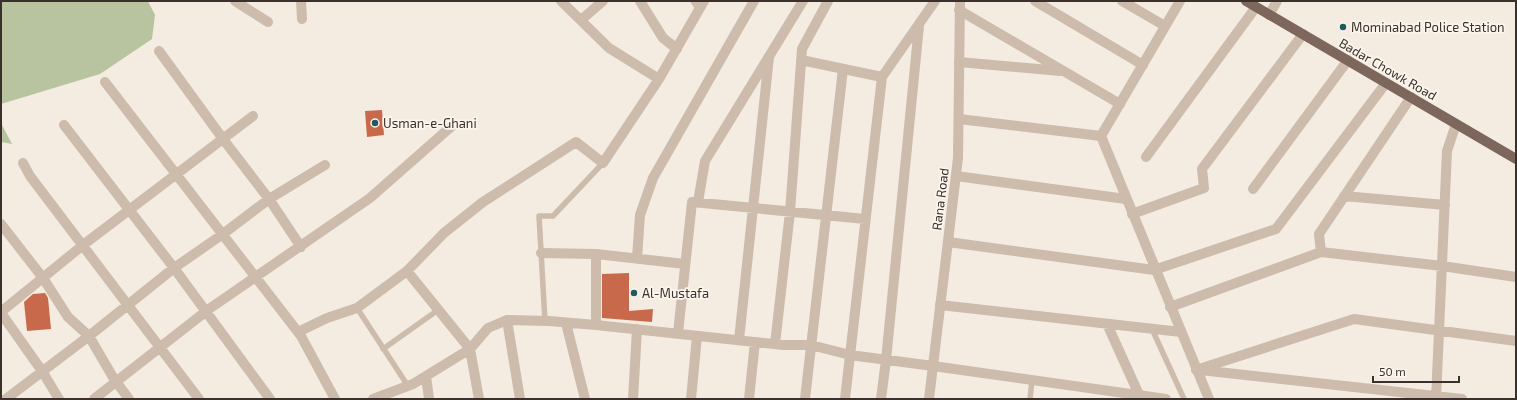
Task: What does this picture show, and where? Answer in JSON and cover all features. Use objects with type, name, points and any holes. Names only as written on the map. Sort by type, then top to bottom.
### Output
[{"type":"main road","name":"Badar Chowk Road","points":[[1246,1],[1516,159]]},
{"type":"street","points":[[235,1],[268,22]]},
{"type":"street","points":[[301,1],[302,19]]},
{"type":"street","points":[[561,1],[609,48],[659,79]]},
{"type":"street","points":[[580,20],[603,1]]},
{"type":"street","points":[[640,1],[663,38],[677,48]]},
{"type":"street","points":[[637,258],[640,215],[653,178],[754,1]]},
{"type":"street","points":[[698,202],[705,161],[803,1]]},
{"type":"street","points":[[775,344],[790,212],[802,50],[828,1]]},
{"type":"street","points":[[845,399],[882,77],[935,1]]},
{"type":"street","points":[[1035,1],[1142,65]]},
{"type":"street","points":[[1122,1],[1165,26]]},
{"type":"street","points":[[1100,136],[1180,1]]},
{"type":"street","points":[[1269,15],[1277,1]]},
{"type":"street","points":[[298,332],[327,318],[357,308],[407,271],[444,233],[483,202],[576,142],[603,163],[659,79],[702,5]]},
{"type":"street","points":[[960,5],[1064,72],[1120,104]]},
{"type":"street","name":"Rana Road","points":[[929,399],[958,158],[960,5]]},
{"type":"street","points":[[1146,157],[1256,7]]},
{"type":"street","points":[[881,399],[919,24]]},
{"type":"street","points":[[1132,214],[1204,188],[1202,170],[1303,34]]},
{"type":"street","points":[[159,51],[269,199],[301,247]]},
{"type":"street","points":[[739,340],[769,57]]},
{"type":"street","points":[[801,60],[882,77]]},
{"type":"street","points":[[1253,189],[1348,60]]},
{"type":"street","points":[[959,62],[1064,72]]},
{"type":"street","points":[[805,399],[843,69]]},
{"type":"street","points":[[105,82],[298,332],[335,399]]},
{"type":"street","points":[[948,242],[1154,270],[1276,229],[1386,83]]},
{"type":"street","points":[[1322,252],[1319,234],[1411,98]]},
{"type":"street","points":[[59,399],[42,371],[1,313],[84,245],[253,116]]},
{"type":"street","points":[[959,119],[1100,136]]},
{"type":"street","points":[[1436,397],[1447,151],[1456,124]]},
{"type":"street","points":[[64,125],[174,268],[270,399]]},
{"type":"street","points":[[94,399],[206,312],[370,198],[453,125]]},
{"type":"street","points":[[1100,136],[1154,270],[1209,399]]},
{"type":"street","points":[[23,163],[30,176],[84,245],[199,399]]},
{"type":"street","points":[[6,399],[89,336],[174,268],[223,234],[269,199],[325,165]]},
{"type":"street","points":[[956,176],[1126,199]]},
{"type":"street","points":[[1344,196],[1445,205]]},
{"type":"street","points":[[678,334],[692,202],[865,219]]},
{"type":"street","points":[[1,224],[42,278],[68,317],[89,336],[129,399]]},
{"type":"street","points":[[1170,307],[1322,252],[1442,266],[1516,277]]},
{"type":"street","points":[[541,253],[596,254],[685,264]]},
{"type":"street","points":[[596,254],[596,325]]},
{"type":"street","points":[[407,271],[470,349],[479,399]]},
{"type":"street","points":[[940,305],[1181,332]]},
{"type":"street","points":[[1196,370],[1354,319],[1516,341]]},
{"type":"street","points":[[507,320],[520,399]]},
{"type":"street","points":[[373,399],[408,386],[426,376],[470,349],[488,328],[507,320],[566,322],[775,344],[811,345],[886,360],[1141,397],[1166,399]]},
{"type":"street","points":[[566,322],[585,399]]},
{"type":"street","points":[[1107,324],[1141,397]]},
{"type":"street","points":[[633,399],[637,329]]},
{"type":"street","points":[[691,399],[697,336]]},
{"type":"street","points":[[749,399],[755,342]]},
{"type":"street","points":[[1196,370],[1462,399]]},
{"type":"street","points":[[426,376],[429,399]]},
{"type":"lane","points":[[693,1],[702,5]]},
{"type":"lane","points":[[545,321],[539,216],[553,216],[603,163]]},
{"type":"lane","points":[[357,308],[408,386]]},
{"type":"lane","points":[[383,349],[438,310]]},
{"type":"lane","points":[[1152,329],[1184,399]]},
{"type":"lane","points":[[1030,399],[1032,380]]},
{"type":"green space","points":[[1,1],[148,1],[155,15],[152,39],[100,74],[1,104]]},
{"type":"green space","points":[[1,123],[12,144],[1,142]]},
{"type":"building","name":"Usman-e-Ghani","points":[[382,110],[384,135],[367,137],[365,111]]},
{"type":"building","points":[[629,273],[629,311],[653,309],[652,322],[602,318],[602,274]]},
{"type":"building","points":[[45,293],[48,298],[51,329],[27,331],[24,302],[33,294]]},
{"type":"place","name":"Mominabad Police Station","points":[[1343,27]]},
{"type":"place","name":"Usman-e-Ghani","points":[[375,123]]},
{"type":"place","name":"Al-Mustafa","points":[[634,293]]}]
